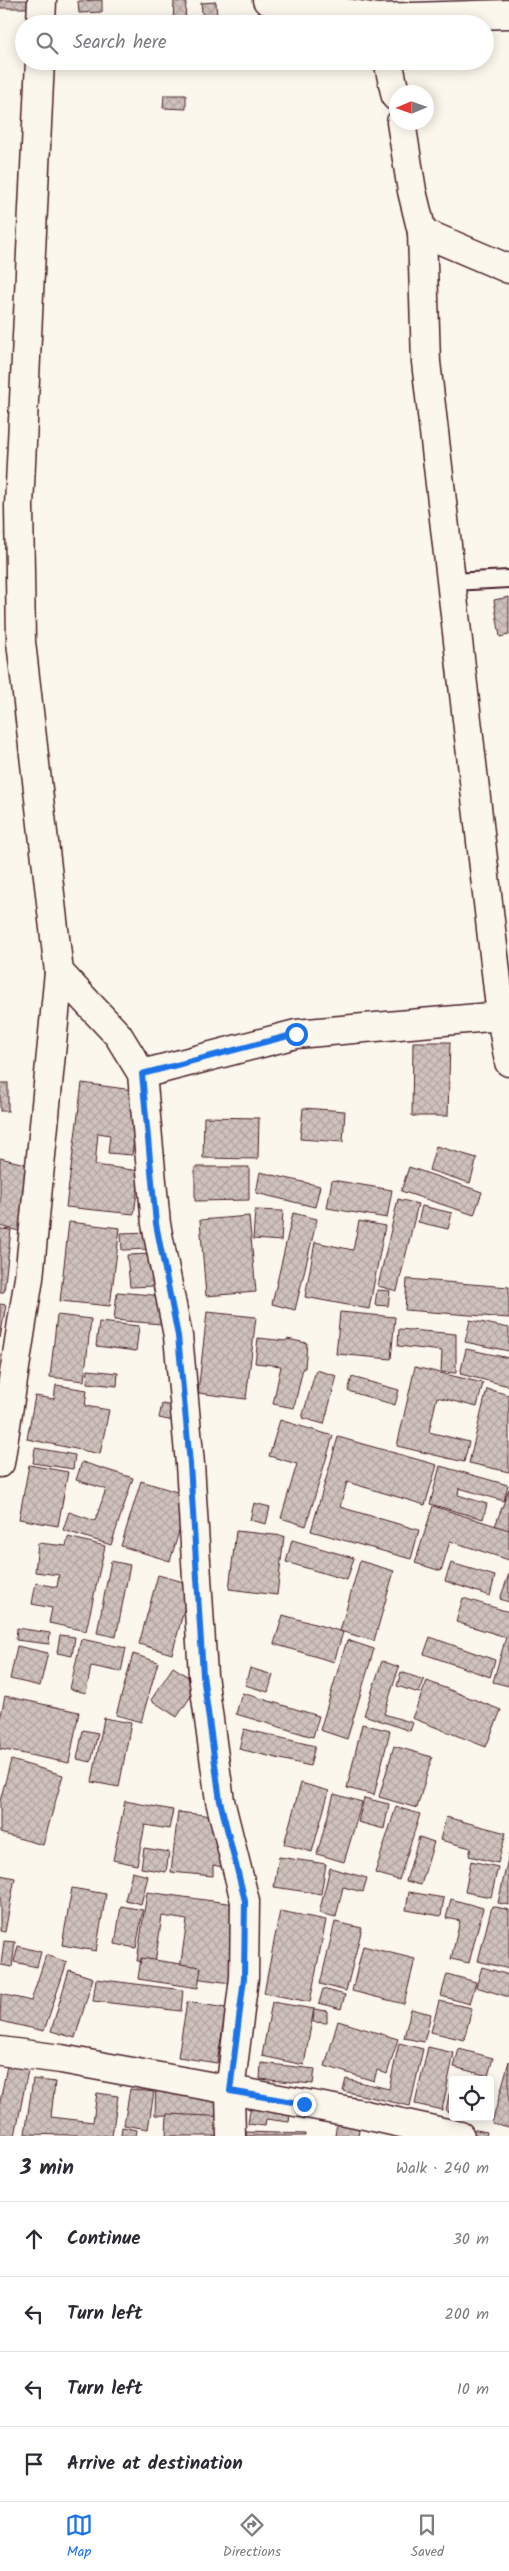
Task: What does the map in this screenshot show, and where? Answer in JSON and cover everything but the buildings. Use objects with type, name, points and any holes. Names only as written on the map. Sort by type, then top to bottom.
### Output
[{"type":"street","points":[[41,15],[42,0]]},
{"type":"street","points":[[267,0],[346,15]]},
{"type":"street","points":[[490,15],[509,14]]},
{"type":"street","points":[[0,1462],[29,1278],[59,972],[21,642],[19,506],[40,70]]},
{"type":"street","points":[[390,70],[393,85]]},
{"type":"street","points":[[402,130],[412,190],[422,232],[426,362],[501,1016],[509,1062]]},
{"type":"street","points":[[422,232],[509,269]]},
{"type":"street","points":[[59,972],[118,1035],[142,1074],[156,1224],[178,1336],[190,1464],[203,1675],[220,1801],[245,1901],[244,1978],[230,2091],[231,2136]]},
{"type":"street","points":[[142,1074],[296,1034],[501,1016]]},
{"type":"street","points":[[0,2050],[61,2059],[356,2113],[460,2136]]},
{"type":"lane","points":[[452,582],[509,579]]},
{"type":"route","points":[[296,1034],[142,1074],[156,1224],[178,1336],[190,1464],[203,1675],[220,1801],[245,1901],[244,1978],[230,2091],[304,2104]]}]
